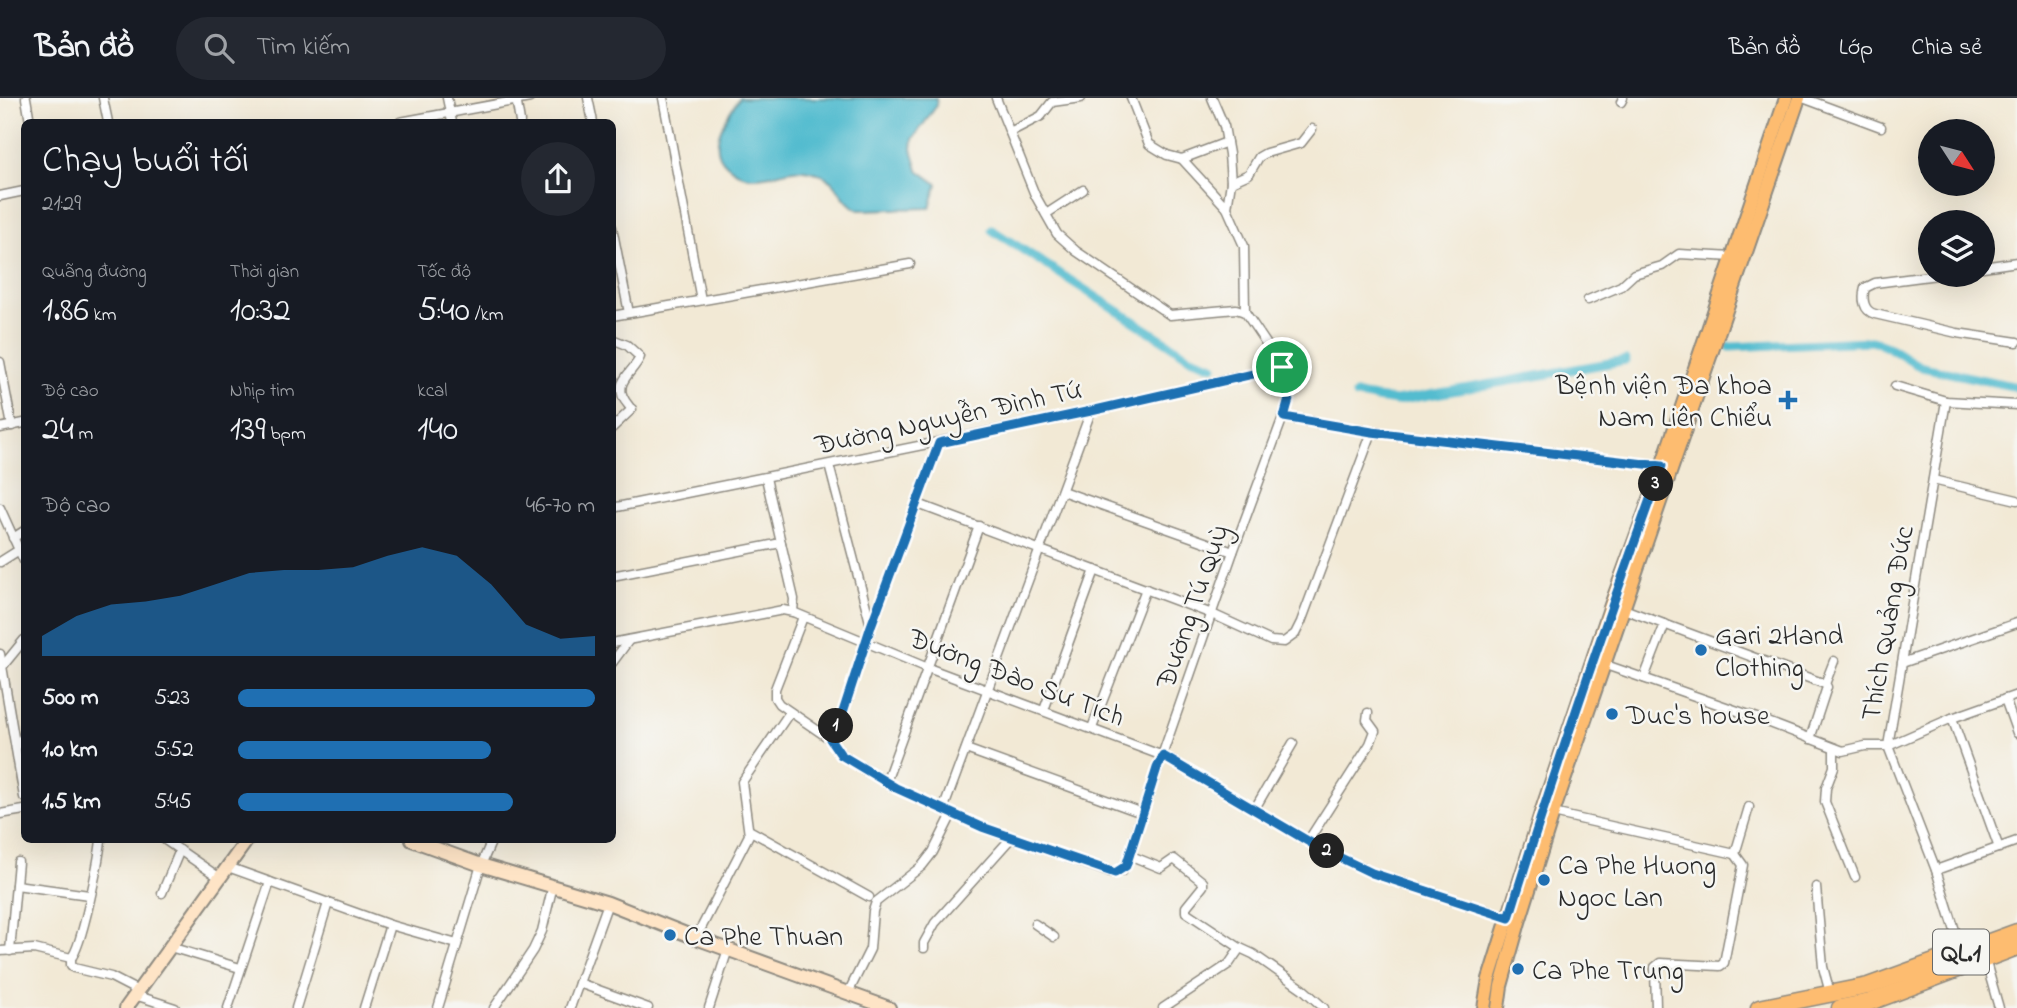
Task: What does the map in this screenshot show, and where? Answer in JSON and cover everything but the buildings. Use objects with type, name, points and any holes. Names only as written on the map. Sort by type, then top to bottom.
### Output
[{"type":"highway","name":"QL.1","points":[[1840,1008],[1870,1002],[2017,932]]},
{"type":"highway","name":"QL.1","points":[[1759,1008],[1868,986],[1963,959],[1985,959],[2017,947]]},
{"type":"main road","points":[[1484,1008],[1489,979],[1542,810],[1611,604],[1662,466],[1693,393],[1732,257],[1786,98]]},
{"type":"main road","points":[[1498,1008],[1515,934],[1621,608],[1693,393],[1801,98]]},
{"type":"street","points":[[26,98],[30,119]]},
{"type":"street","points":[[103,98],[106,119]]},
{"type":"street","points":[[447,98],[451,118],[516,99],[530,98]]},
{"type":"street","points":[[588,98],[592,119]]},
{"type":"street","points":[[663,98],[701,300]]},
{"type":"street","points":[[996,98],[1035,195],[1057,234],[1076,251],[1170,315],[1236,309],[1245,312]]},
{"type":"street","points":[[1010,132],[1041,116],[1052,102],[1082,98]]},
{"type":"street","points":[[1131,98],[1149,144],[1167,155],[1182,159],[1227,208],[1244,246],[1245,312],[1282,367]]},
{"type":"street","points":[[1212,98],[1224,126],[1227,142],[1231,183],[1227,208]]},
{"type":"street","points":[[1801,98],[1881,127]]},
{"type":"street","points":[[516,99],[519,119]]},
{"type":"street","points":[[1231,183],[1249,174],[1259,158],[1266,153],[1301,143],[1312,129]]},
{"type":"street","points":[[1182,159],[1227,142]]},
{"type":"street","points":[[1046,214],[1083,190]]},
{"type":"street","points":[[0,196],[21,192]]},
{"type":"street","points":[[616,247],[629,313]]},
{"type":"street","points":[[1588,300],[1620,286],[1634,274],[1661,266],[1679,254],[1732,257]]},
{"type":"street","points":[[1995,265],[2017,262]]},
{"type":"street","points":[[616,315],[910,264]]},
{"type":"street","points":[[1918,278],[1875,284],[1866,288],[1863,300],[1866,309],[1882,316],[2017,342]]},
{"type":"street","points":[[616,341],[627,345],[640,357],[624,380],[622,394],[630,407],[616,423]]},
{"type":"street","points":[[0,362],[12,426]]},
{"type":"street","name":"Đường Nguyễn Đình Tứ","points":[[616,507],[939,443],[1293,365]]},
{"type":"street","name":"Đường Tú Quỳ","points":[[1129,855],[1233,552],[1284,417],[1295,378],[1293,365]]},
{"type":"street","points":[[1895,386],[1946,401],[2017,405]]},
{"type":"street","name":"Thích Quảng Đức","points":[[1946,401],[1888,746],[1936,870],[1963,959]]},
{"type":"street","points":[[943,810],[1091,411]]},
{"type":"street","points":[[1284,417],[1372,432],[1662,466]]},
{"type":"street","points":[[0,428],[21,424]]},
{"type":"street","points":[[918,503],[1212,614],[1271,641],[1284,642],[1295,635],[1372,432]]},
{"type":"street","points":[[830,739],[843,712],[871,626],[939,443]]},
{"type":"street","points":[[830,465],[871,626]]},
{"type":"street","points":[[616,642],[736,618],[783,610],[793,612],[794,599],[766,478]]},
{"type":"street","points":[[1933,480],[2017,500]]},
{"type":"street","points":[[1062,491],[1233,552]]},
{"type":"street","points":[[0,508],[21,554]]},
{"type":"street","points":[[887,782],[979,526]]},
{"type":"street","points":[[13,538],[21,533]]},
{"type":"street","points":[[616,575],[781,543]]},
{"type":"street","points":[[0,562],[19,550]]},
{"type":"street","points":[[1044,710],[1095,569]]},
{"type":"street","points":[[1092,728],[1146,589]]},
{"type":"street","points":[[1621,608],[1825,684]]},
{"type":"street","name":"Đường Đào Sư Tích","points":[[793,612],[928,668],[1163,756],[1308,841],[1372,873],[1509,918]]},
{"type":"street","points":[[803,617],[774,692],[775,700],[830,739],[841,755],[887,782],[952,814],[1109,872],[1122,871],[1129,855],[1161,868],[1174,859],[1197,875],[1204,884],[1184,909],[1188,914],[1253,954],[1303,989],[1321,1007]]},
{"type":"street","points":[[1902,663],[2017,623]]},
{"type":"street","points":[[1644,678],[1665,624]]},
{"type":"street","points":[[616,658],[629,640]]},
{"type":"street","points":[[2,667],[21,644]]},
{"type":"street","points":[[0,654],[21,779]]},
{"type":"street","points":[[1810,738],[1834,661]]},
{"type":"street","points":[[1603,664],[1843,751],[1865,746],[1888,746],[1952,718],[2017,695]]},
{"type":"street","points":[[2005,699],[2017,733]]},
{"type":"street","points":[[696,937],[749,835],[741,782],[790,712]]},
{"type":"street","points":[[1308,841],[1375,734],[1367,720],[1368,713]]},
{"type":"street","points":[[1952,718],[1999,848]]},
{"type":"street","points":[[16,748],[21,740]]},
{"type":"street","points":[[1254,810],[1293,743]]},
{"type":"street","points":[[1834,748],[1834,767],[1826,788],[1825,802],[1855,877]]},
{"type":"street","points":[[965,749],[1142,813]]},
{"type":"street","points":[[1735,854],[1749,807]]},
{"type":"street","points":[[0,814],[21,810]]},
{"type":"street","points":[[1553,813],[1735,854],[1744,865],[1724,963],[1720,966],[1660,963],[1655,967],[1656,1008]]},
{"type":"street","points":[[848,993],[870,948],[876,902],[922,866],[933,852],[952,814]]},
{"type":"street","points":[[750,830],[869,897]]},
{"type":"street","points":[[924,948],[935,923],[1012,837]]},
{"type":"street","points":[[1936,870],[2017,841]]},
{"type":"street","points":[[101,843],[79,945],[70,964],[74,968],[104,974],[136,993],[175,1008]]},
{"type":"street","points":[[170,843],[220,878]]},
{"type":"street","points":[[126,1008],[245,843]]},
{"type":"street","points":[[420,843],[481,865],[608,902],[889,1008]]},
{"type":"street","points":[[438,1008],[481,865],[491,843]]},
{"type":"street","points":[[162,893],[180,850]]},
{"type":"street","points":[[10,951],[18,862]]},
{"type":"street","points":[[228,867],[390,925],[457,944]]},
{"type":"street","points":[[228,1008],[270,882]]},
{"type":"street","points":[[16,885],[89,895]]},
{"type":"street","points":[[494,1008],[533,950],[542,931],[553,885]]},
{"type":"street","points":[[1816,887],[1823,967],[1830,993]]},
{"type":"street","points":[[570,1008],[608,902]]},
{"type":"street","points":[[296,1008],[327,903]]},
{"type":"street","points":[[1035,924],[1054,937]]},
{"type":"street","points":[[364,1008],[390,925]]},
{"type":"street","points":[[170,947],[240,968]]},
{"type":"street","points":[[1163,1008],[1229,964],[1240,948]]},
{"type":"street","points":[[0,951],[34,949],[71,958]]},
{"type":"street","points":[[709,1008],[727,949]]},
{"type":"street","points":[[1985,959],[1998,1008]]},
{"type":"street","points":[[579,983],[644,1007]]},
{"type":"water","points":[[739,98],[936,98],[937,105],[913,139],[912,149],[918,170],[937,184],[930,208],[859,210],[848,202],[826,177],[809,171],[792,170],[760,177],[748,177],[738,173],[721,157],[718,140],[724,123]]},
{"type":"waterway","points":[[992,230],[1191,358],[1213,366]]},
{"type":"waterway","points":[[1730,347],[1871,341],[1885,345],[1922,367],[2017,387]]},
{"type":"waterway","points":[[1356,395],[1396,401],[1626,360]]},
{"type":"place","name":"Bệnh viện Đa khoa Nam Liên Chiểu","points":[[1788,400]]},
{"type":"place","name":"Gari 2Hand Clothing","points":[[1701,650]]},
{"type":"place","name":"Duc's house","points":[[1612,714]]},
{"type":"place","name":"Ca Phe Huong Ngoc Lan","points":[[1544,880]]},
{"type":"place","name":"Ca Phe Thuan","points":[[670,935]]},
{"type":"place","name":"Ca Phe Trung","points":[[1518,969]]},
{"type":"route","points":[[1293,365],[1295,378],[1284,417],[1372,432],[1662,466],[1611,604],[1509,918],[1372,873],[1318,847],[1163,756],[1126,866],[1115,873],[982,827],[930,804],[896,788],[841,755],[830,739],[843,712],[871,626],[939,443],[1282,367],[1293,365]]}]
